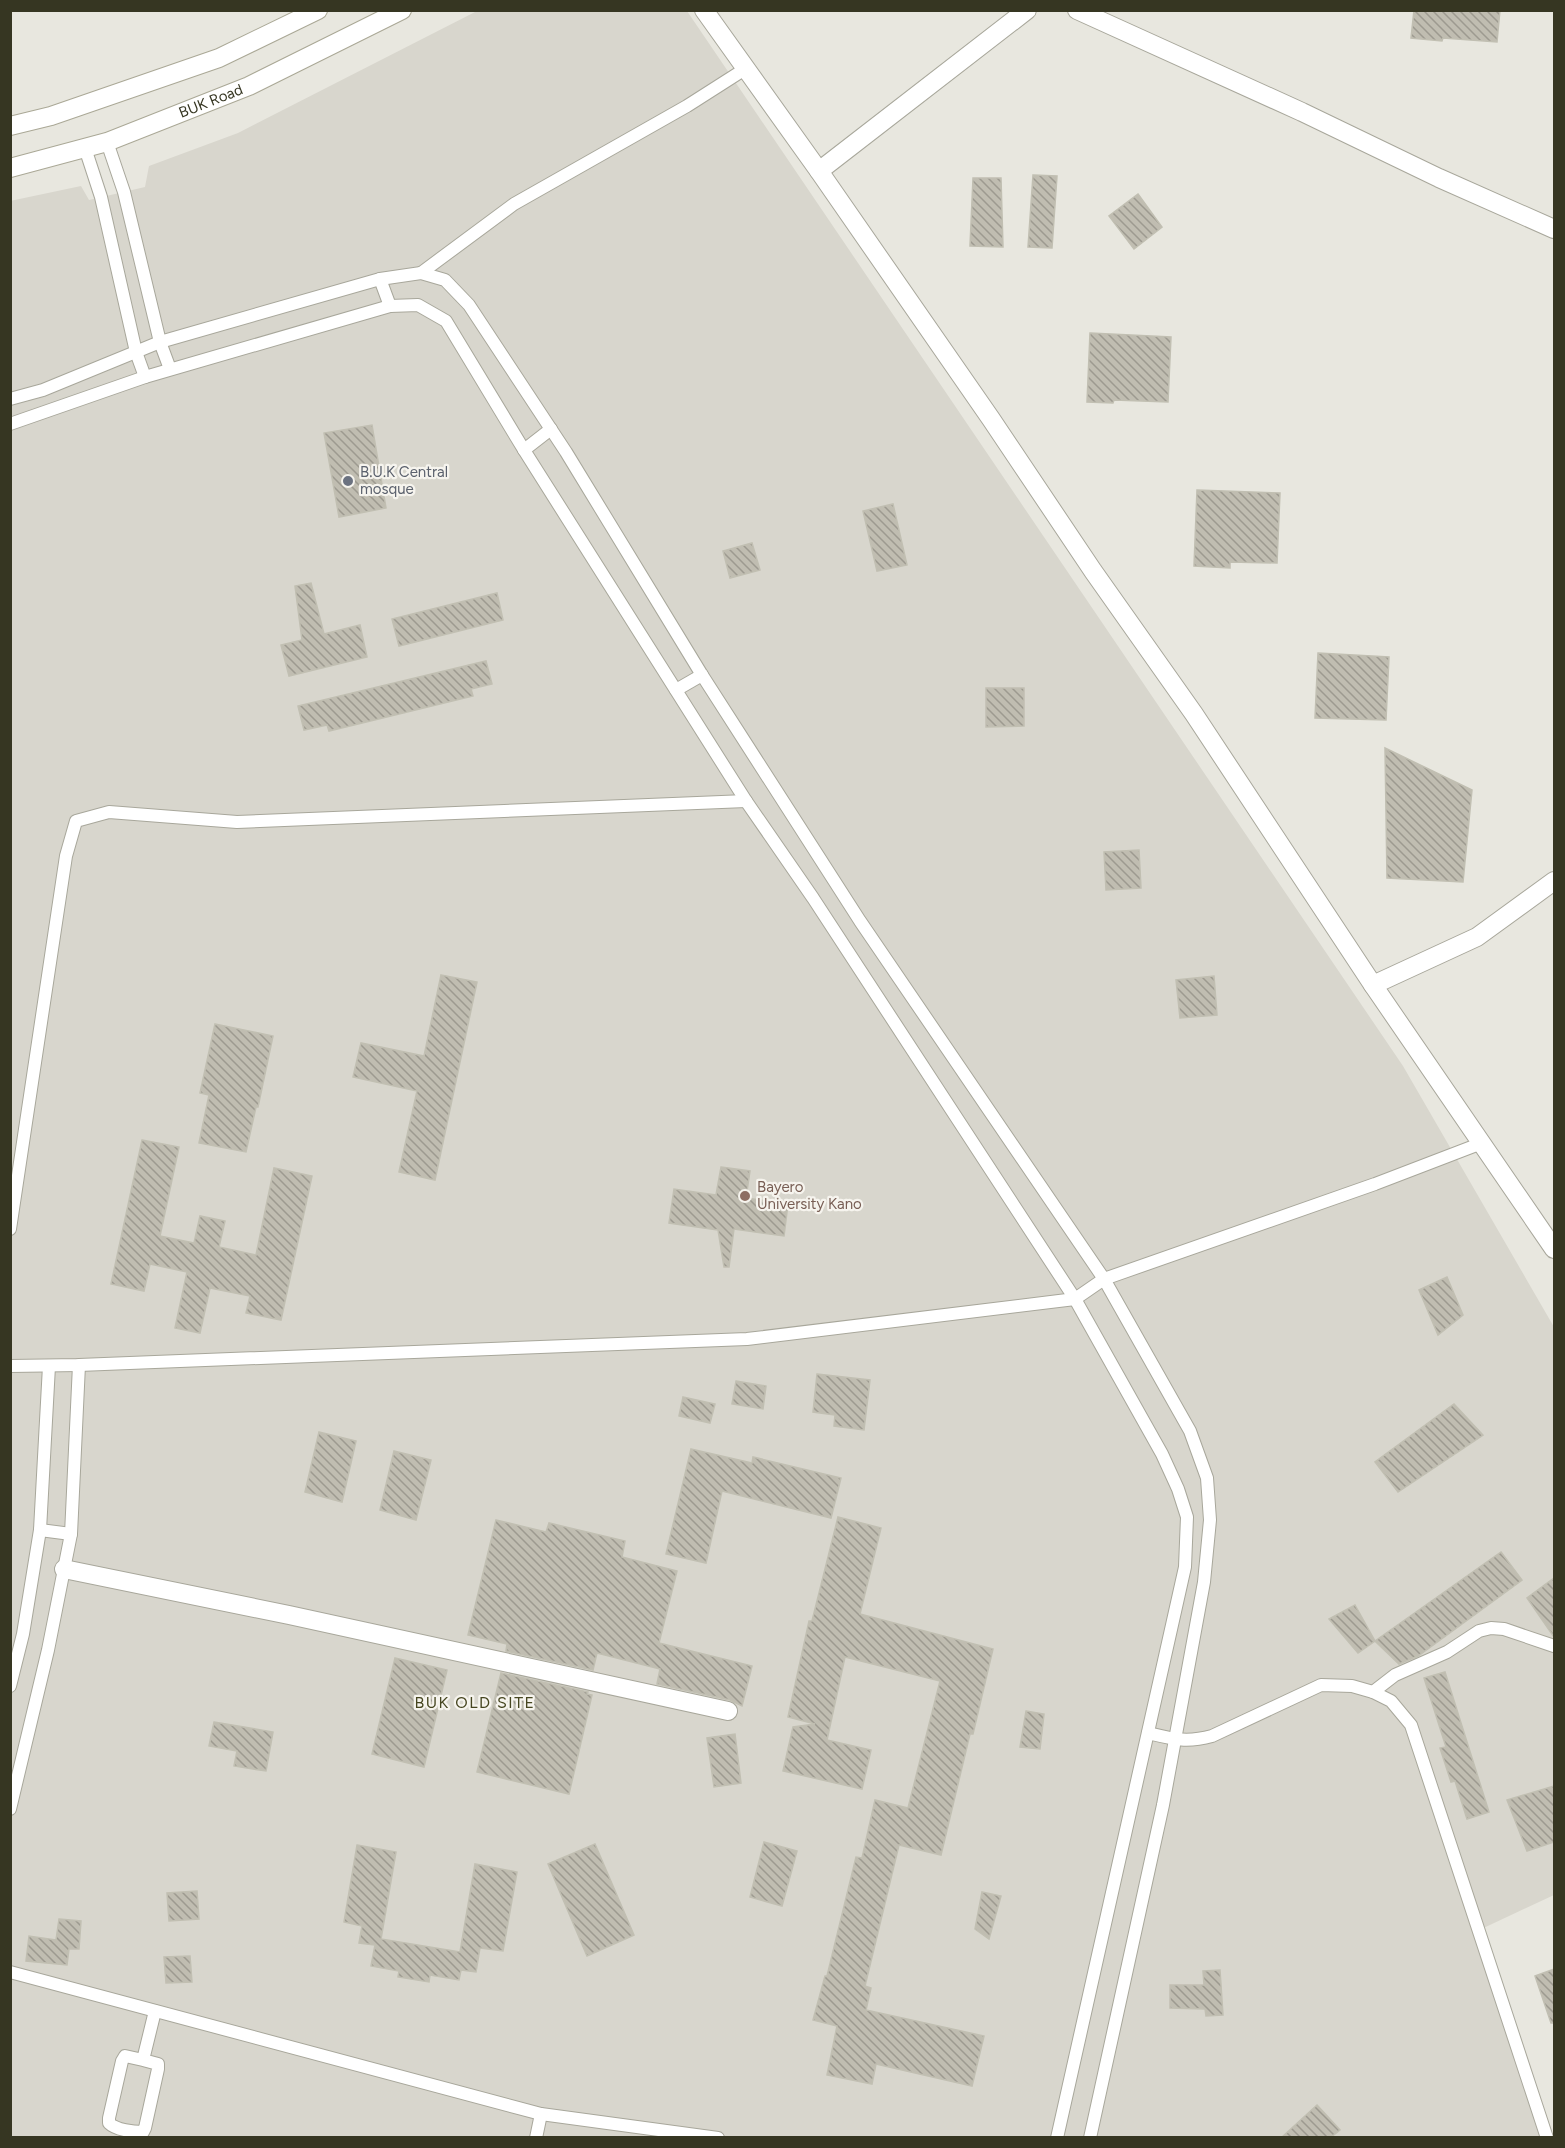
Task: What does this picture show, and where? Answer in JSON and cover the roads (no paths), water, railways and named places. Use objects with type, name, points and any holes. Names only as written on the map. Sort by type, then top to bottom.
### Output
[{"type":"street","points":[[10,126],[51,116],[219,58],[318,10]]},
{"type":"street","name":"BUK Road","points":[[10,168],[107,142],[249,86],[402,10]]},
{"type":"street","points":[[704,10],[991,418],[1093,571],[1194,714],[1373,985],[1554,1249]]},
{"type":"street","points":[[819,171],[1028,10]]},
{"type":"street","points":[[1077,10],[1302,112],[1439,178],[1554,228]]},
{"type":"street","points":[[1373,985],[1477,937],[1554,881]]},
{"type":"street","points":[[64,1569],[288,1615],[728,1711]]},
{"type":"lane","points":[[421,273],[514,204],[687,106],[745,69]]},
{"type":"lane","points":[[107,142],[124,192],[160,342],[170,369]]},
{"type":"lane","points":[[86,148],[101,197],[136,352],[145,377]]},
{"type":"lane","points":[[10,399],[43,390],[160,342],[380,279],[421,273],[445,280],[469,305],[551,429],[702,675],[860,921],[1104,1279],[1190,1431],[1207,1478],[1210,1520],[1204,1582],[1176,1740],[1090,2138]]},
{"type":"lane","points":[[380,279],[390,306]]},
{"type":"lane","points":[[10,424],[170,369],[390,306],[418,305],[446,321],[524,450],[746,801],[813,898],[1076,1299],[1162,1454],[1178,1489],[1186,1518],[1185,1567],[1057,2138]]},
{"type":"lane","points":[[524,450],[551,429]]},
{"type":"lane","points":[[676,690],[702,675]]},
{"type":"lane","points":[[10,1229],[66,856],[76,821],[109,812],[237,822],[746,801]]},
{"type":"lane","points":[[10,1366],[747,1339],[1076,1299],[1104,1279],[1363,1188],[1482,1143]]},
{"type":"lane","points":[[10,1809],[50,1640],[71,1534],[79,1365]]},
{"type":"lane","points":[[10,1686],[23,1634],[40,1530],[49,1366]]},
{"type":"lane","points":[[40,1530],[71,1534]]},
{"type":"lane","points":[[1373,1692],[1395,1675],[1446,1652],[1479,1631],[1491,1628],[1504,1629],[1554,1646]]},
{"type":"lane","points":[[1148,1733],[1176,1740],[1194,1741],[1212,1736],[1321,1684],[1352,1686],[1373,1692],[1391,1701],[1411,1725],[1547,2138]]},
{"type":"lane","points":[[10,1972],[541,2114],[718,2138]]},
{"type":"lane","points":[[143,2060],[155,2011]]},
{"type":"lane","points":[[125,2056],[143,2060],[158,2064],[143,2132],[112,2127],[109,2123],[122,2061],[125,2056]]},
{"type":"lane","points":[[536,2138],[541,2114]]},
{"type":"place","name":"B.U.K Central mosque","points":[[348,481]]},
{"type":"place","name":"Bayero University Kano","points":[[745,1196]]},
{"type":"district","name":"BUK OLD SITE","points":[[475,1702]]}]
